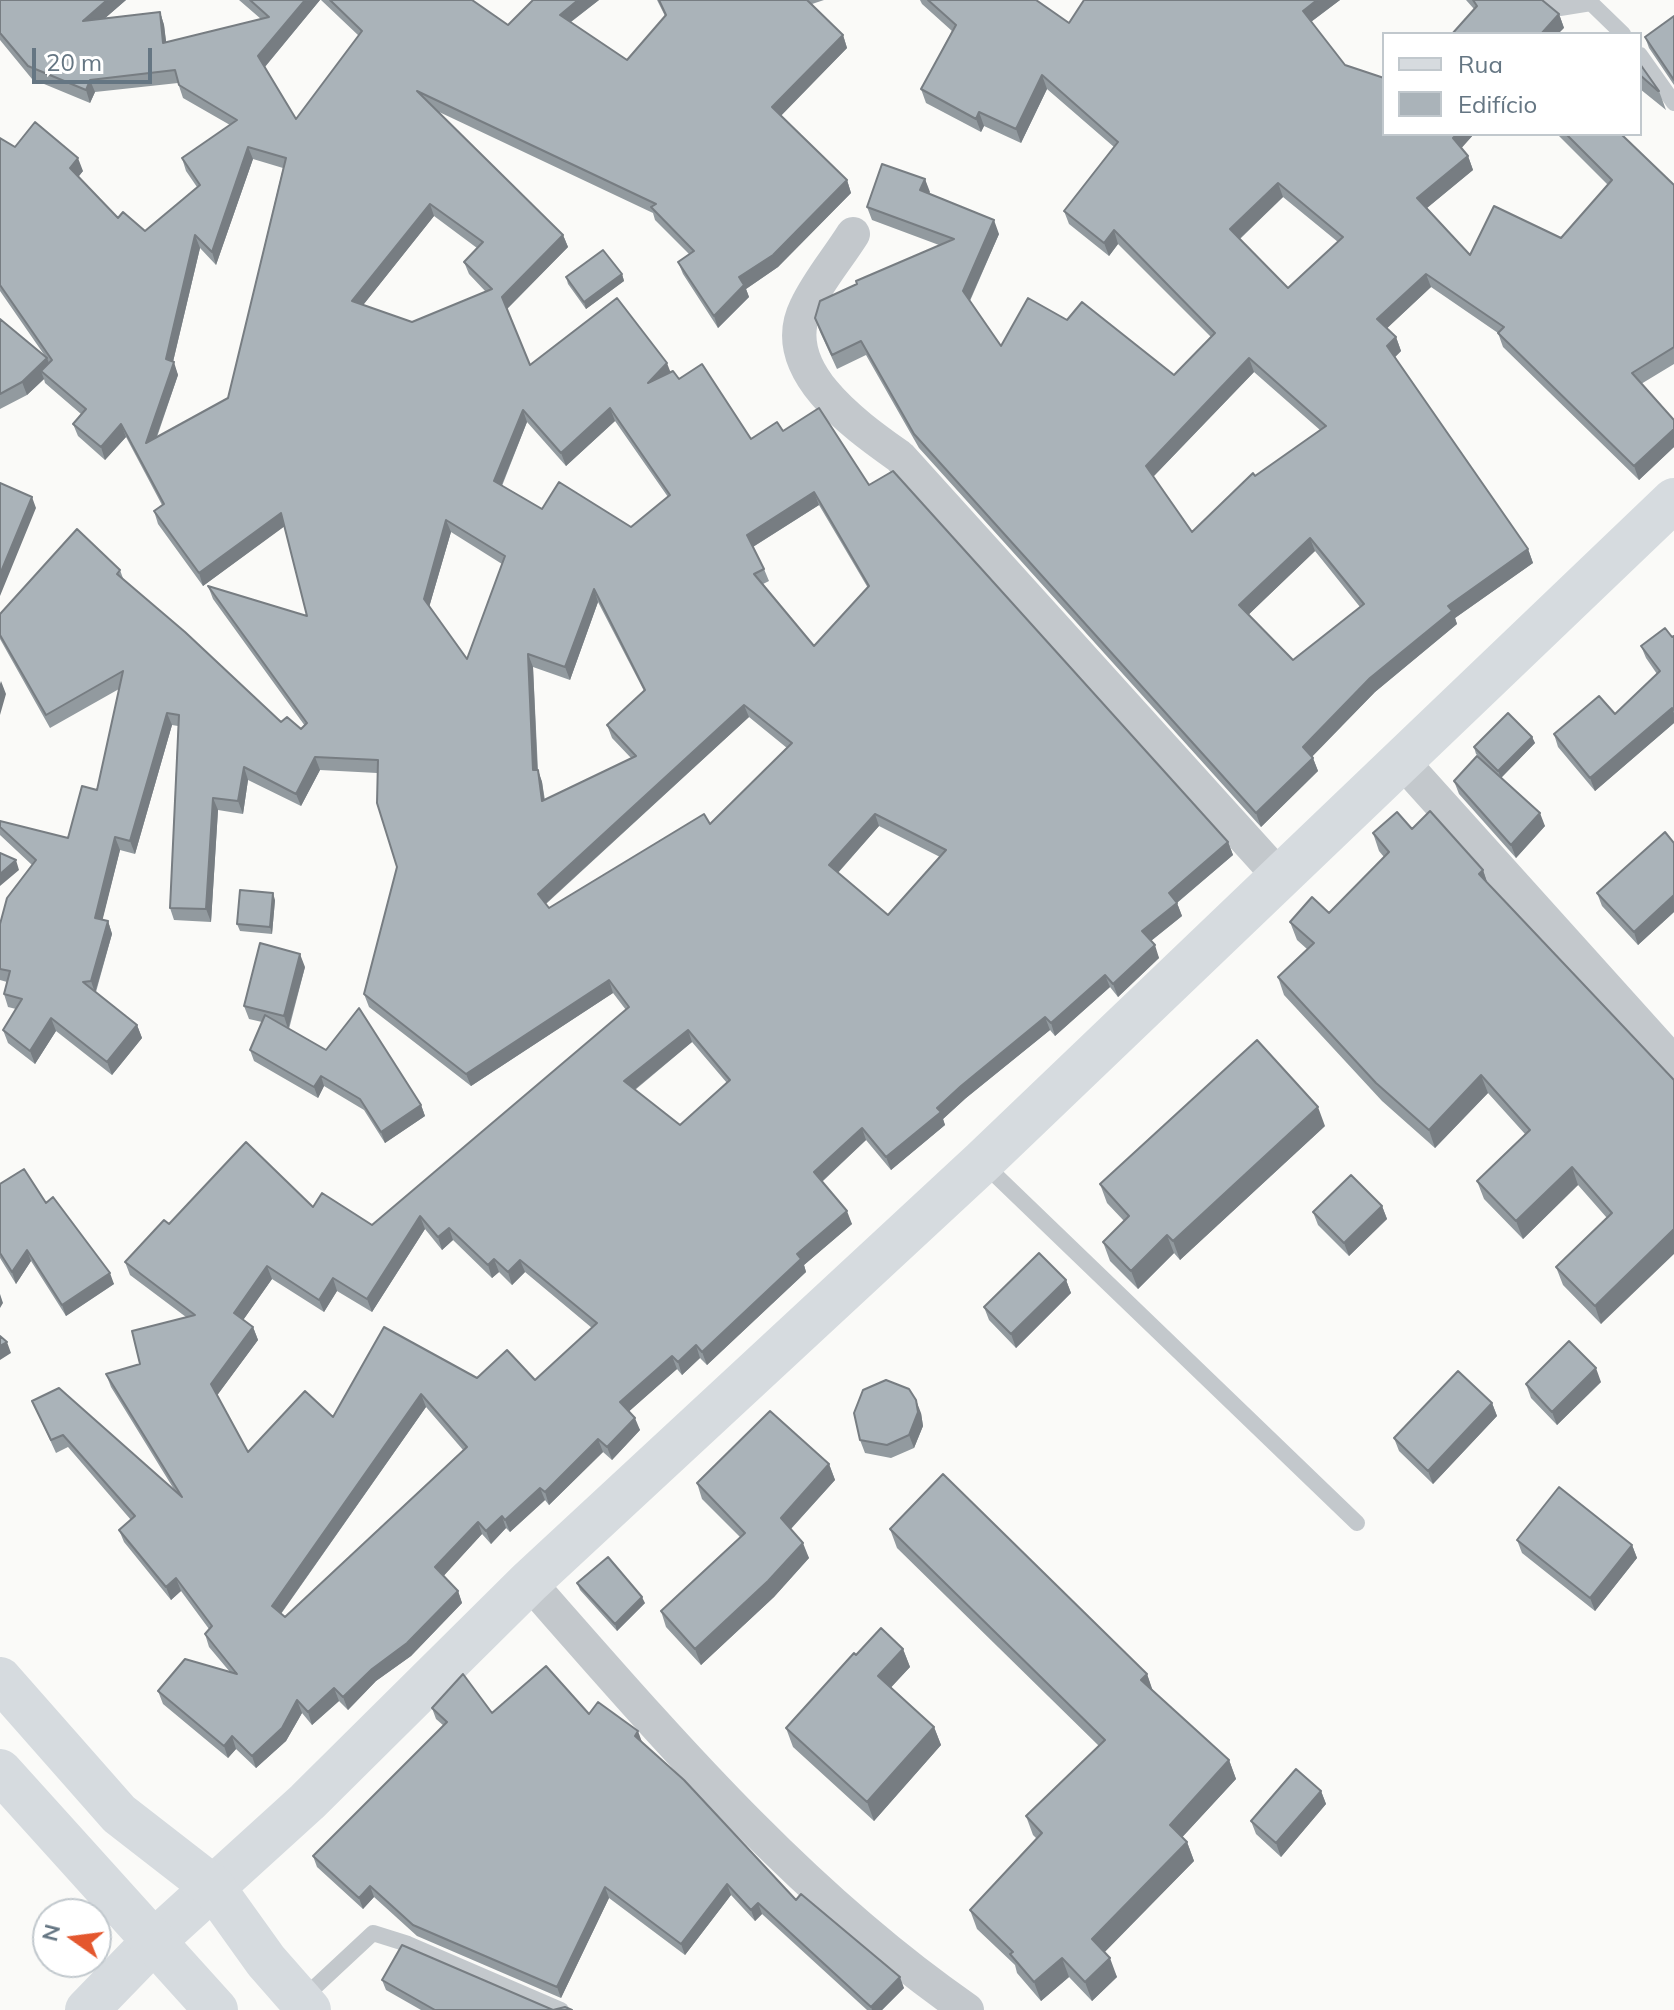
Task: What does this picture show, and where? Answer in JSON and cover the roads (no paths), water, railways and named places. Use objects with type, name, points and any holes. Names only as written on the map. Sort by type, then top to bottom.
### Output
[{"type":"main road","points":[[87,2010],[153,1942],[307,1802],[529,1582],[982,1162],[1674,500]]},
{"type":"main road","points":[[0,1679],[119,1814],[213,1887],[266,1961],[305,2005]]},
{"type":"main road","points":[[0,1771],[216,2010]]},
{"type":"street","points":[[853,234],[805,308],[799,333],[806,361],[826,398],[856,425],[900,457],[1279,876]]},
{"type":"street","points":[[1401,760],[1674,1063]]},
{"type":"street","points":[[529,1582],[640,1709],[807,1881],[967,2010]]},
{"type":"lane","points":[[1549,0],[1560,8],[1591,3],[1621,32]]},
{"type":"lane","points":[[1642,58],[1674,103]]},
{"type":"lane","points":[[982,1162],[1357,1523]]},
{"type":"lane","points":[[305,2005],[373,1933],[408,1944],[561,2010]]}]
